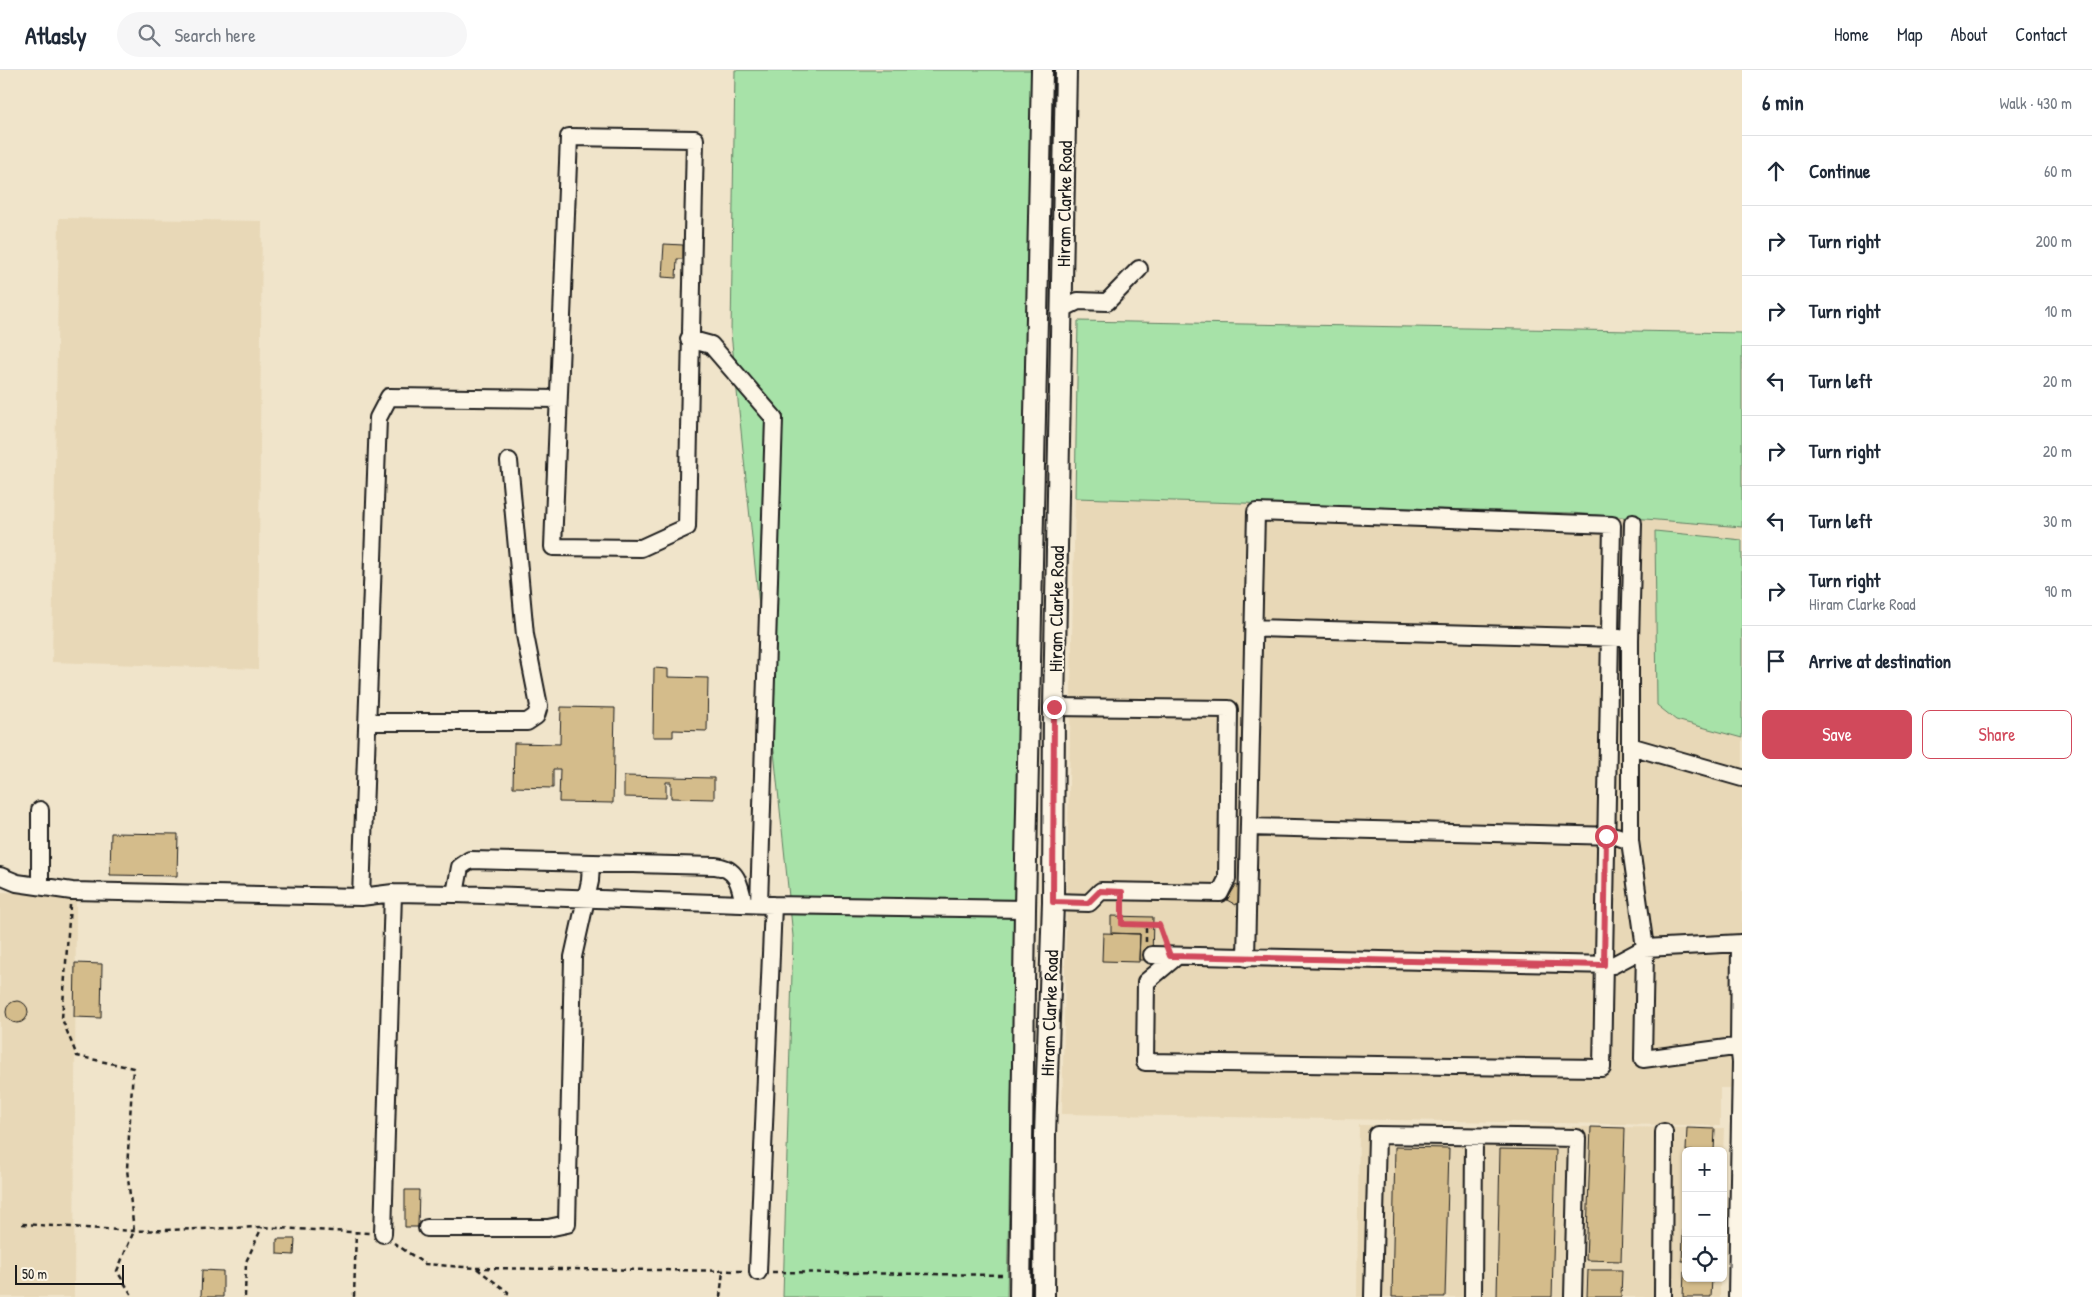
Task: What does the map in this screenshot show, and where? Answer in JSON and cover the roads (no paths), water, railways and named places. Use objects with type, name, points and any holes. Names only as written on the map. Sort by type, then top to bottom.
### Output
[{"type":"main road","points":[[1042,77],[1066,77]]},
{"type":"main road","name":"Hiram Clarke Road","points":[[1020,1297],[1025,909],[1042,77]]},
{"type":"main road","name":"Hiram Clarke Road","points":[[1044,1297],[1045,1135],[1053,902],[1054,707],[1066,77]]},
{"type":"main road","points":[[1038,309],[1062,310]]},
{"type":"main road","points":[[1033,510],[1059,510]]},
{"type":"main road","points":[[1029,710],[1054,707]]},
{"type":"main road","points":[[1025,909],[1053,902]]},
{"type":"main road","points":[[1022,1135],[1045,1135]]},
{"type":"street","points":[[569,137],[695,139],[689,339],[687,527],[641,548],[553,547],[557,399],[569,137]]},
{"type":"street","points":[[1062,310],[1078,301],[1107,302],[1139,270]]},
{"type":"street","points":[[689,339],[711,345],[774,418],[758,904],[758,1272]]},
{"type":"street","points":[[360,897],[378,418],[389,397],[557,399]]},
{"type":"street","points":[[367,722],[526,722],[536,716],[539,706],[524,635],[509,461]]},
{"type":"street","points":[[1173,956],[1146,982],[1145,1062],[1602,1068],[1612,525],[1256,512],[1246,958]]},
{"type":"street","points":[[1633,523],[1630,640],[1630,841],[1645,948],[1643,1059],[1741,1046]]},
{"type":"street","points":[[1253,628],[1630,640]]},
{"type":"street","points":[[1053,902],[1088,903],[1100,891],[1220,893],[1227,879],[1230,709],[1054,707]]},
{"type":"street","points":[[1630,746],[1742,778]]},
{"type":"street","points":[[40,810],[40,885]]},
{"type":"street","points":[[1249,826],[1616,836],[1630,841]]},
{"type":"street","points":[[455,894],[460,868],[470,860],[724,867],[734,873],[741,890],[758,904]]},
{"type":"street","points":[[427,1228],[548,1228],[567,1224],[573,957],[590,881],[591,863]]},
{"type":"street","points":[[0,876],[17,883],[72,890],[360,897],[393,893],[455,894],[758,904],[1025,909]]},
{"type":"street","points":[[383,1234],[393,893]]},
{"type":"street","points":[[1152,955],[1613,965],[1645,948],[1741,943],[1741,1103],[1737,1297]]},
{"type":"street","points":[[1663,1297],[1664,1132]]},
{"type":"street","points":[[1373,1297],[1377,1135],[1577,1138],[1573,1297]]},
{"type":"street","points":[[1473,1297],[1474,1137]]}]
